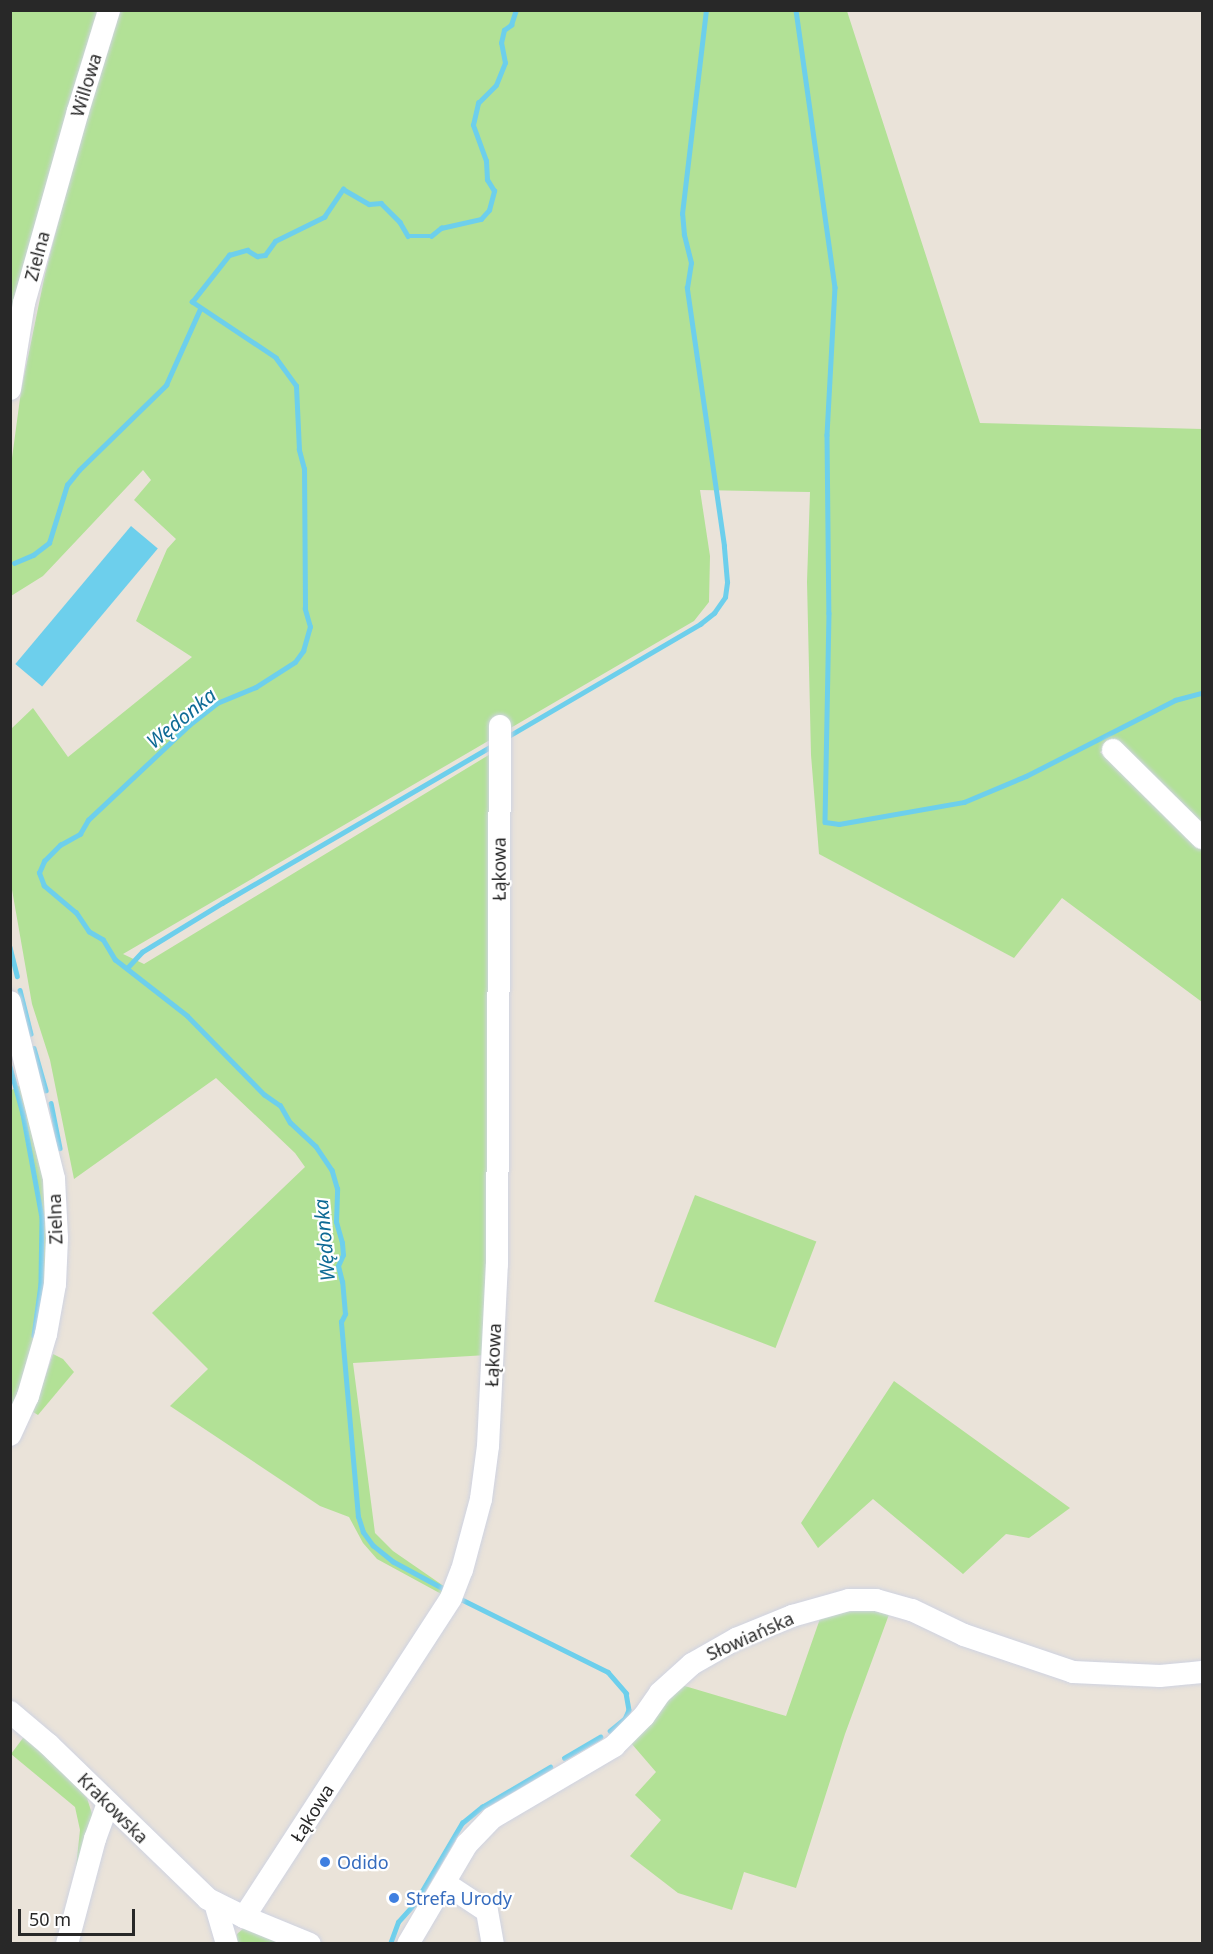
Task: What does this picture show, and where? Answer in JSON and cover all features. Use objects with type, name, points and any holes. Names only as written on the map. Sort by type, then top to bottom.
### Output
[{"type":"street","name":"Willowa","points":[[63,159],[109,10]]},
{"type":"street","name":"Zielna","points":[[10,389],[24,303],[63,159]]},
{"type":"street","name":"Łąkowa","points":[[244,1917],[451,1598],[462,1570],[481,1499],[490,1412],[497,1264],[500,726]]},
{"type":"street","points":[[1113,750],[1203,838]]},
{"type":"street","name":"Zielna","points":[[10,1002],[54,1179],[57,1238],[55,1284],[46,1334],[28,1395],[10,1435]]},
{"type":"street","name":"Słowiańska","points":[[408,1944],[446,1884],[467,1844],[492,1818],[614,1746],[644,1716],[660,1693],[692,1664],[736,1639],[825,1605],[849,1600],[876,1600],[912,1610],[964,1635],[1073,1672],[1160,1676],[1203,1672]]},
{"type":"street","name":"Krakowska","points":[[10,1712],[48,1744],[189,1883],[215,1903],[310,1944]]},
{"type":"street","points":[[67,1944],[95,1839],[108,1803]]},
{"type":"street","points":[[446,1884],[487,1911],[493,1944]]},
{"type":"street","points":[[215,1903],[227,1944]]},
{"type":"green space","points":[[11,11],[101,11],[11,341]]},
{"type":"green space","points":[[120,11],[847,11],[980,423],[1202,429],[1202,833],[1116,745],[1100,752],[1202,845],[1202,1002],[1062,898],[1014,958],[819,854],[811,755],[807,582],[810,492],[700,490],[710,556],[709,602],[694,621],[123,954],[144,964],[497,750],[487,1355],[353,1363],[375,1533],[393,1551],[448,1589],[445,1596],[377,1559],[363,1543],[349,1517],[320,1506],[170,1406],[208,1369],[152,1313],[305,1167],[295,1153],[216,1078],[74,1179],[50,1060],[32,1004],[11,884],[11,729],[33,708],[68,757],[192,657],[136,621],[167,549],[176,539],[134,500],[151,480],[143,470],[43,576],[11,596],[10,473],[21,391],[45,274],[92,91]]},
{"type":"green space","points":[[22,1084],[43,1180],[49,1243],[46,1307],[11,1416],[10,1091]]},
{"type":"green space","points":[[695,1195],[816,1242],[776,1348],[654,1301]]},
{"type":"green space","points":[[53,1354],[63,1359],[74,1372],[38,1415],[33,1412]]},
{"type":"green space","points":[[894,1381],[1070,1508],[1029,1538],[1006,1534],[963,1574],[873,1499],[818,1548],[801,1523]]},
{"type":"green space","points":[[891,1609],[845,1734],[796,1888],[744,1872],[732,1910],[678,1893],[630,1856],[661,1820],[635,1795],[656,1772],[631,1743],[678,1684],[786,1716],[822,1613]]},
{"type":"green space","points":[[26,1734],[87,1798],[92,1814],[91,1830],[75,1877],[80,1830],[75,1807],[11,1754]]},
{"type":"green space","points":[[245,1927],[284,1943],[237,1943],[237,1934]]},
{"type":"water","points":[[131,526],[158,548],[42,686],[15,664]]},
{"type":"waterway","name":"Wędonka","points":[[445,1590],[393,1562],[373,1546],[363,1532],[358,1517],[341,1322],[345,1314],[338,1266],[343,1255],[336,1222],[337,1189],[332,1171],[316,1147],[290,1123],[280,1106],[264,1095],[187,1016],[115,960],[103,940],[89,932],[76,913],[44,886],[39,873],[44,861],[60,845],[80,834],[88,820],[189,725],[217,703],[256,687],[295,662],[303,651],[310,627],[305,609],[304,469],[299,450],[296,386],[276,358],[192,302],[229,255],[247,250],[257,256],[265,255],[275,241],[324,217],[343,189],[369,204],[381,203],[400,222],[408,236],[431,236],[441,228],[481,219],[489,210],[494,191],[487,180],[486,161],[473,125],[478,103],[496,85],[505,63],[501,43],[504,30],[511,25],[516,10]]},
{"type":"waterway","points":[[507,737],[700,624],[714,613],[725,597],[727,582],[724,546],[687,288],[691,263],[684,235],[682,214],[706,10]]},
{"type":"waterway","points":[[796,10],[835,287],[827,435],[829,613],[825,822],[839,824],[964,802],[1026,776],[1175,700],[1202,693]]},
{"type":"waterway","points":[[14,563],[33,555],[49,543],[67,485],[79,470],[166,385],[200,309]]},
{"type":"waterway","points":[[127,968],[142,952],[222,903],[493,745]]},
{"type":"waterway","points":[[10,947],[17,976]]},
{"type":"waterway","points":[[20,990],[31,1034]]},
{"type":"waterway","points":[[34,1048],[46,1090]]},
{"type":"waterway","points":[[10,1066],[23,1114],[42,1218],[41,1284],[34,1336]]},
{"type":"waterway","points":[[51,1103],[60,1148]]},
{"type":"waterway","name":"Wędonka","points":[[459,1598],[608,1672],[626,1693],[629,1710],[625,1719],[610,1731]]},
{"type":"waterway","points":[[564,1758],[600,1737]]},
{"type":"waterway","name":"Wędonka","points":[[390,1944],[398,1922],[415,1903],[462,1823],[482,1807],[550,1767]]},
{"type":"place","name":"Odido","points":[[325,1862]]},
{"type":"place","name":"Strefa Urody","points":[[394,1898]]}]
